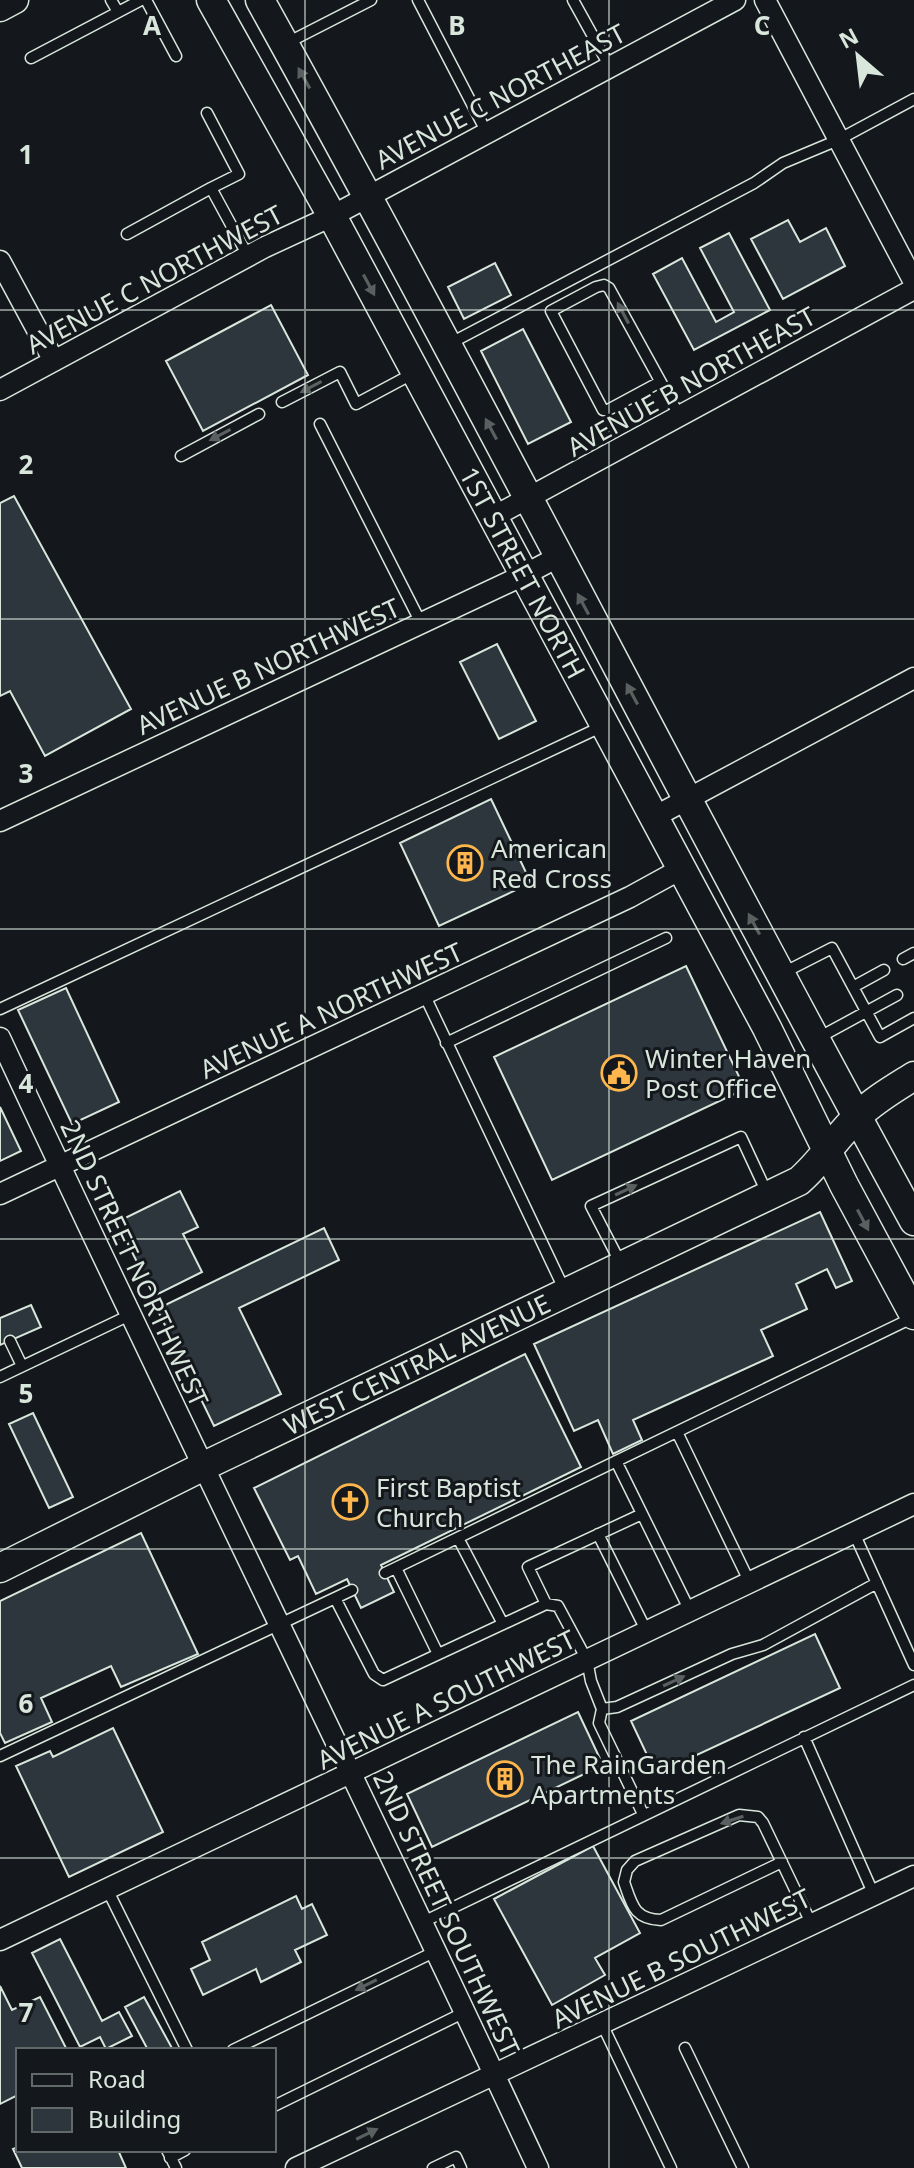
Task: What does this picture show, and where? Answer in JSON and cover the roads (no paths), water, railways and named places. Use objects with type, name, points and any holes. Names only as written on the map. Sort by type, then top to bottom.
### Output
[{"type":"main road","name":"1ST STREET NORTH","points":[[211,0],[332,216],[783,1058],[914,1316]]},
{"type":"main road","name":"1ST STREET NORTH","points":[[260,0],[369,195],[558,557],[914,1221]]},
{"type":"main road","name":"WEST CENTRAL AVENUE","points":[[0,1568],[565,1291],[799,1181],[858,1115],[914,1076]]},
{"type":"street","points":[[0,8],[15,0]]},
{"type":"street","name":"AVENUE C NORTHEAST","points":[[332,216],[735,0]]},
{"type":"street","points":[[765,0],[914,282]]},
{"type":"street","name":"AVENUE C NORTHWEST","points":[[0,390],[248,256],[332,216]]},
{"type":"street","points":[[0,261],[54,361]]},
{"type":"street","name":"AVENUE B NORTHEAST","points":[[493,517],[914,289]]},
{"type":"street","name":"AVENUE B NORTHWEST","points":[[0,821],[558,557]]},
{"type":"street","points":[[654,817],[914,678]]},
{"type":"street","name":"AVENUE A NORTHWEST","points":[[0,1194],[630,897],[681,869]]},
{"type":"street","name":"2ND STREET NORTHWEST","points":[[0,1038],[202,1467]]},
{"type":"street","name":"2ND STREET SOUTHWEST","points":[[202,1467],[352,1773],[538,2168]]},
{"type":"street","name":"AVENUE A SOUTHWEST","points":[[0,1940],[914,1504]]},
{"type":"street","name":"AVENUE B SOUTHWEST","points":[[296,2168],[324,2162],[602,2024],[914,1876]]},
{"type":"lane","points":[[111,0],[118,12]]},
{"type":"lane","points":[[31,58],[144,0],[176,56]]},
{"type":"lane","points":[[285,44],[371,0]]},
{"type":"lane","points":[[418,0],[487,133]]},
{"type":"lane","points":[[573,0],[610,67]]},
{"type":"lane","points":[[447,344],[754,183],[783,163],[838,140],[914,99]]},
{"type":"lane","points":[[127,234],[239,174],[207,113]]},
{"type":"lane","points":[[211,188],[248,256]]},
{"type":"lane","points":[[660,382],[603,410],[551,311],[596,287],[604,285],[609,288],[680,417]]},
{"type":"lane","points":[[282,402],[340,372],[356,404],[415,372]]},
{"type":"lane","points":[[181,456],[259,414]]},
{"type":"lane","points":[[320,424],[421,623]]},
{"type":"lane","points":[[0,1009],[605,725]]},
{"type":"lane","points":[[446,1043],[666,938]]},
{"type":"lane","points":[[781,974],[832,948],[880,1037],[914,1018]]},
{"type":"lane","points":[[903,959],[914,953]]},
{"type":"lane","points":[[853,987],[884,970]]},
{"type":"lane","points":[[424,994],[565,1291]]},
{"type":"lane","points":[[816,1039],[897,995]]},
{"type":"lane","points":[[622,1265],[591,1206],[741,1137],[768,1195]]},
{"type":"lane","points":[[0,1377],[132,1314]]},
{"type":"lane","points":[[385,1573],[914,1316]]},
{"type":"lane","points":[[10,1341],[22,1366]]},
{"type":"lane","points":[[677,1432],[750,1583]]},
{"type":"lane","points":[[616,1461],[690,1611]]},
{"type":"lane","points":[[546,1604],[528,1567],[642,1514]]},
{"type":"lane","points":[[854,1533],[914,1665]]},
{"type":"lane","points":[[598,1534],[647,1632]]},
{"type":"lane","points":[[458,1538],[503,1624]]},
{"type":"lane","points":[[396,1568],[438,1654]]},
{"type":"lane","points":[[602,1709],[617,1707],[732,1654],[763,1645],[877,1583]]},
{"type":"lane","points":[[0,1756],[352,1590]]},
{"type":"lane","points":[[335,1598],[374,1674],[383,1680],[546,1604],[558,1606],[587,1660],[602,1709],[599,1723],[603,1734],[643,1814]]},
{"type":"lane","points":[[423,1922],[914,1685]]},
{"type":"lane","points":[[804,1737],[874,1895]]},
{"type":"lane","points":[[782,1862],[661,1920],[646,1919],[638,1914],[624,1882],[627,1870],[635,1861],[739,1815],[758,1817],[763,1823],[782,1862],[812,1925]]},
{"type":"lane","points":[[107,1889],[186,2048]]},
{"type":"lane","points":[[237,2048],[436,1951]]},
{"type":"lane","points":[[276,2105],[465,2012]]},
{"type":"lane","points":[[602,2024],[671,2168]]},
{"type":"lane","points":[[685,2048],[743,2168]]},
{"type":"lane","points":[[433,2168],[456,2157],[461,2168]]},
{"type":"place","name":"American Red Cross","points":[[465,863]]},
{"type":"place","name":"Winter Haven Post Office","points":[[619,1073]]},
{"type":"place","name":"First Baptist Church","points":[[350,1502]]},
{"type":"place","name":"The RainGarden Apartments","points":[[505,1779]]}]
